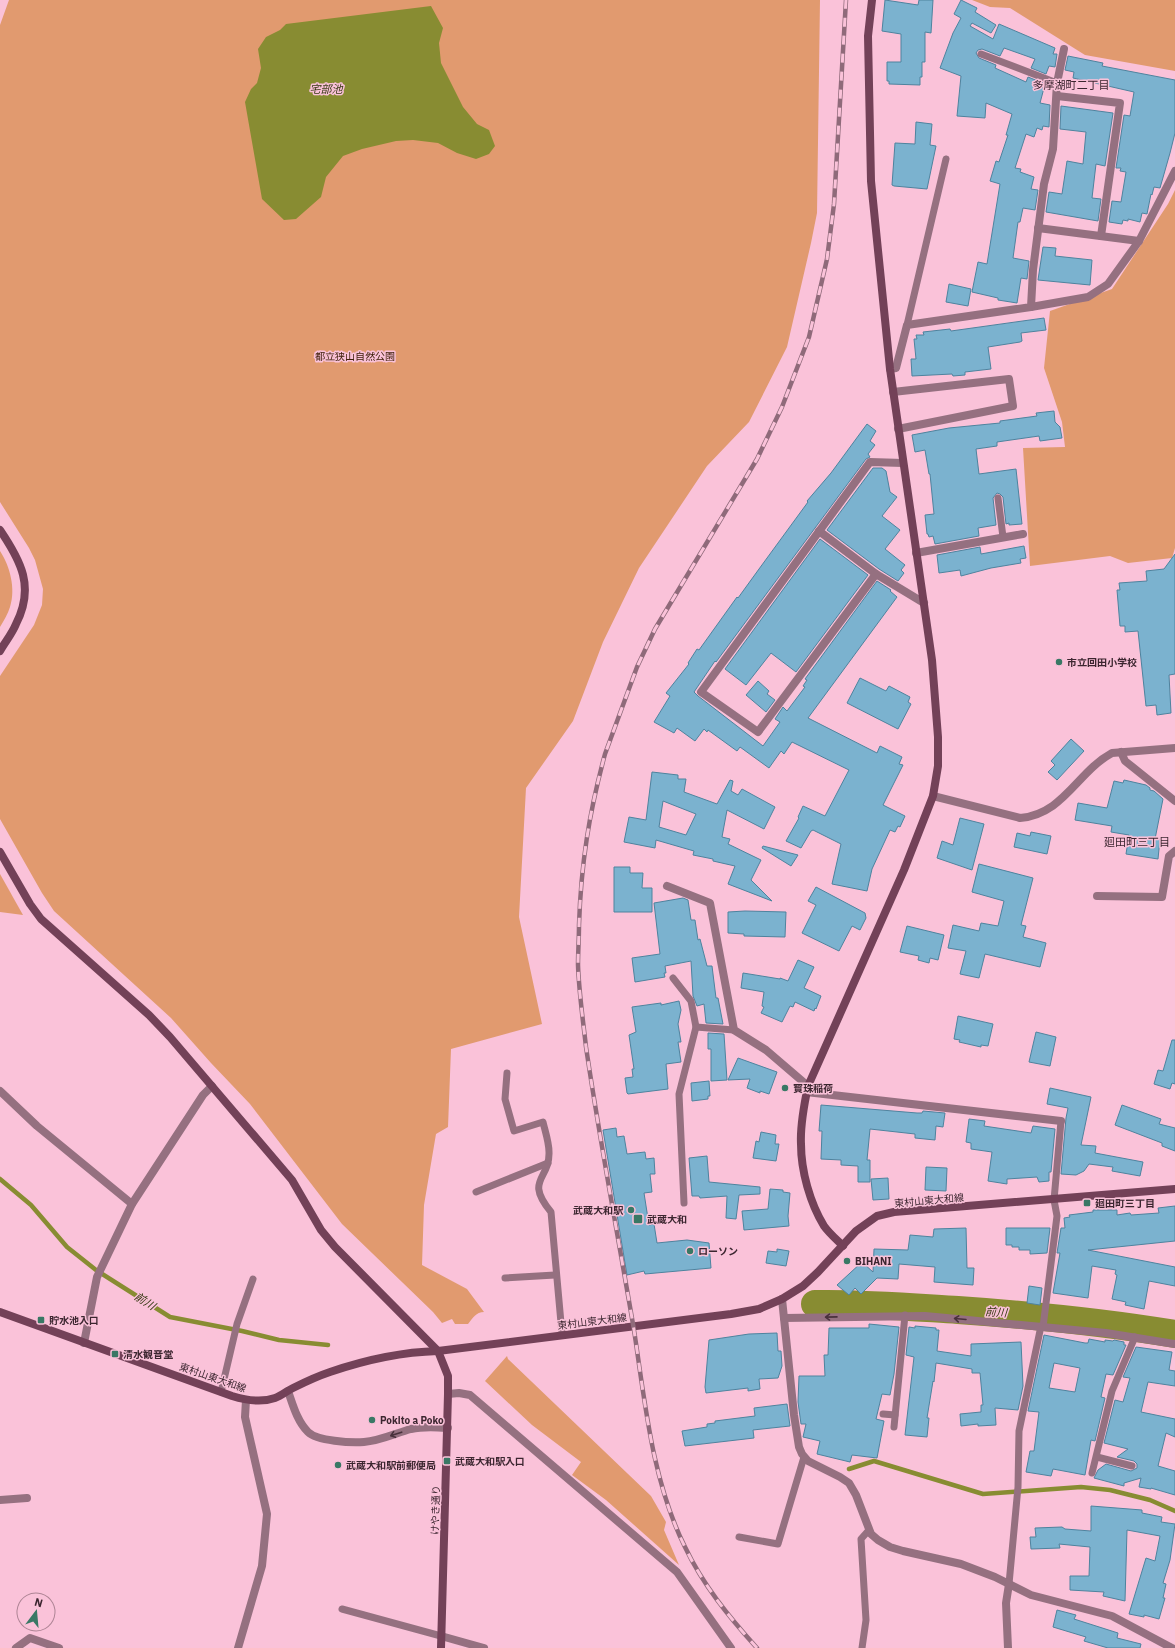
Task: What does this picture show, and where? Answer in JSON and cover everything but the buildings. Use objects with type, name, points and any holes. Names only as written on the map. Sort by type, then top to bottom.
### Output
[{"type":"street","points":[[843,1246],[825,1226],[812,1202],[804,1169],[800,1144],[802,1116],[807,1089],[904,870],[933,796],[938,766],[938,729],[932,660],[890,369],[871,181],[868,36],[872,0]]},
{"type":"street","points":[[1031,307],[1033,270],[1038,228],[1044,184],[1053,149],[1057,84],[1064,49]]},
{"type":"street","points":[[1057,96],[1120,103],[1101,236]]},
{"type":"street","points":[[890,369],[896,368],[907,325],[1088,297],[1108,284],[1139,241],[1175,171]]},
{"type":"street","points":[[1038,228],[1139,241]]},
{"type":"street","points":[[893,392],[1009,379],[1012,406],[898,429]]},
{"type":"street","points":[[876,574],[758,732],[701,692],[870,462],[903,463]]},
{"type":"street","points":[[0,530],[19,560],[23,570],[24,590],[21,613],[16,626],[0,651]]},
{"type":"street","points":[[819,531],[876,574],[924,602]]},
{"type":"street","points":[[916,553],[1023,534]]},
{"type":"street","points":[[933,796],[1020,818],[1032,817],[1048,810],[1062,799],[1103,758],[1112,753],[1175,748]]},
{"type":"street","points":[[1121,752],[1125,761],[1175,801]]},
{"type":"street","points":[[1097,896],[1162,897],[1169,856],[1175,851]]},
{"type":"street","points":[[0,852],[30,904],[41,919],[149,1015],[292,1180],[322,1230],[335,1247],[438,1350]]},
{"type":"street","points":[[668,886],[710,903],[734,1030],[766,1050],[807,1089],[1061,1121]]},
{"type":"street","points":[[84,1343],[97,1277],[132,1204],[203,1095],[212,1086]]},
{"type":"street","points":[[0,1091],[37,1126],[132,1204]]},
{"type":"street","name":"東村山東大和線","points":[[0,1312],[246,1400],[274,1398],[330,1372],[382,1357],[731,1314],[758,1309],[782,1299],[808,1281],[856,1231],[877,1216],[894,1212],[1175,1189]]},
{"type":"street","points":[[782,1299],[794,1415],[799,1447],[804,1457],[818,1467],[840,1477],[849,1483],[856,1495],[870,1534],[890,1547],[919,1556],[962,1564],[995,1577],[1030,1595],[1112,1616],[1172,1648]]},
{"type":"street","points":[[784,1318],[905,1315],[1106,1333],[1175,1344]]},
{"type":"street","name":"けやき通り","points":[[438,1350],[448,1376],[448,1428],[441,1648]]},
{"type":"street","points":[[288,1391],[296,1415],[308,1433],[322,1439],[364,1442],[394,1435],[411,1429],[428,1426],[448,1428]]},
{"type":"street","points":[[448,1394],[459,1393],[470,1395],[677,1572],[731,1648]]},
{"type":"street","points":[[238,1648],[262,1566],[267,1514],[245,1417],[246,1400]]},
{"type":"street","points":[[0,1500],[27,1498]]},
{"type":"street","points":[[1008,1648],[1006,1603],[1009,1584]]},
{"type":"street","points":[[442,1636],[484,1648]]},
{"type":"street","points":[[16,1648],[30,1638],[59,1648]]},
{"type":"lane","points":[[981,54],[1057,84]]},
{"type":"lane","points":[[907,325],[946,159]]},
{"type":"lane","points":[[998,498],[1003,537]]},
{"type":"lane","points":[[673,978],[691,1001],[696,1027],[678,1094],[684,1202]]},
{"type":"lane","points":[[696,1027],[734,1030]]},
{"type":"lane","points":[[507,1073],[505,1099],[514,1131],[543,1122],[549,1152],[548,1163],[538,1186],[542,1201],[551,1212],[555,1275],[562,1334]]},
{"type":"lane","points":[[1009,1584],[1018,1487],[1019,1431],[1042,1327],[1057,1216],[1054,1200],[1061,1121]]},
{"type":"lane","points":[[476,1192],[548,1163]]},
{"type":"lane","points":[[505,1278],[555,1275]]},
{"type":"lane","points":[[221,1392],[237,1324],[253,1279]]},
{"type":"lane","points":[[894,1427],[905,1315]]},
{"type":"lane","points":[[1092,1474],[1112,1391],[1135,1337]]},
{"type":"lane","points":[[883,1414],[895,1415]]},
{"type":"lane","points":[[739,1537],[778,1544],[804,1457]]},
{"type":"lane","points":[[1097,1457],[1132,1466]]},
{"type":"lane","points":[[862,1648],[866,1620],[861,1539],[869,1530]]},
{"type":"lane","points":[[342,1610],[442,1636]]},
{"type":"green space","name":"都立狭山自然公園","points":[[9,0],[820,0],[817,213],[787,347],[749,422],[707,466],[639,568],[603,642],[573,721],[526,788],[519,917],[542,1024],[451,1049],[448,1127],[436,1134],[424,1205],[422,1265],[467,1289],[484,1312],[477,1314],[468,1324],[455,1324],[452,1319],[442,1323],[433,1312],[342,1224],[250,1104],[171,1018],[54,911],[42,893],[0,819],[0,676],[34,625],[42,605],[43,589],[35,560],[0,502],[0,25]]},
{"type":"green space","points":[[972,0],[1175,0],[1175,71],[1085,55],[1010,8],[990,7]]},
{"type":"green space","points":[[1175,190],[1175,548],[1172,558],[1128,563],[1110,556],[1030,566],[1023,448],[1065,447],[1062,422],[1044,368],[1050,311],[1112,289],[1168,204]]},
{"type":"green space","points":[[0,551],[7,564],[11,578],[12,600],[6,617],[0,627]]},
{"type":"green space","points":[[0,874],[23,915],[0,912]]},
{"type":"green space","points":[[507,1356],[508,1359],[651,1496],[666,1522],[664,1530],[679,1565],[606,1500],[572,1475],[581,1462],[532,1425],[485,1381]]},
{"type":"water","name":"宅部池","points":[[431,6],[443,28],[439,43],[441,63],[463,107],[477,124],[489,130],[495,146],[489,154],[476,159],[457,153],[438,143],[413,140],[396,141],[362,149],[343,156],[326,177],[321,197],[296,219],[284,220],[262,199],[245,102],[251,89],[257,83],[261,68],[258,49],[266,37],[280,30],[286,24]]},
{"type":"waterway","name":"前川","points":[[0,1179],[31,1205],[67,1247],[96,1270],[170,1317],[279,1340],[328,1345]]},
{"type":"waterway","name":"前川","points":[[815,1304],[851,1304],[1013,1314],[1094,1322],[1175,1334]]},
{"type":"waterway","points":[[849,1469],[874,1461],[983,1494],[1081,1487],[1110,1490],[1150,1500],[1175,1511]]},
{"type":"railway","points":[[757,1648],[717,1600],[692,1561],[674,1522],[657,1468],[646,1413],[634,1330],[586,1047],[578,965],[580,903],[590,818],[599,776],[605,754],[637,667],[655,629],[757,459],[782,407],[809,337],[827,259],[834,204],[846,0]]},
{"type":"place","name":"市立回田小学校","points":[[1059,662]]},
{"type":"place","name":"寳珠稲荷","points":[[785,1088]]},
{"type":"place","name":"廻田町三丁目","points":[[1087,1203]]},
{"type":"place","name":"武蔵大和駅","points":[[631,1210]]},
{"type":"place","name":"武蔵大和","points":[[638,1219]]},
{"type":"place","name":"ローソン","points":[[690,1251]]},
{"type":"place","name":"BIHANI","points":[[847,1261]]},
{"type":"place","name":"貯水池入口","points":[[41,1320]]},
{"type":"place","name":"清水観音堂","points":[[115,1354]]},
{"type":"place","name":"Pokito a Poko","points":[[372,1420]]},
{"type":"place","name":"武蔵大和駅入口","points":[[447,1461]]},
{"type":"place","name":"武蔵大和駅前郵便局","points":[[338,1465]]},
{"type":"district","name":"多摩湖町二丁目","points":[[1071,85]]},
{"type":"district","name":"廻田町三丁目","points":[[1137,842]]}]
